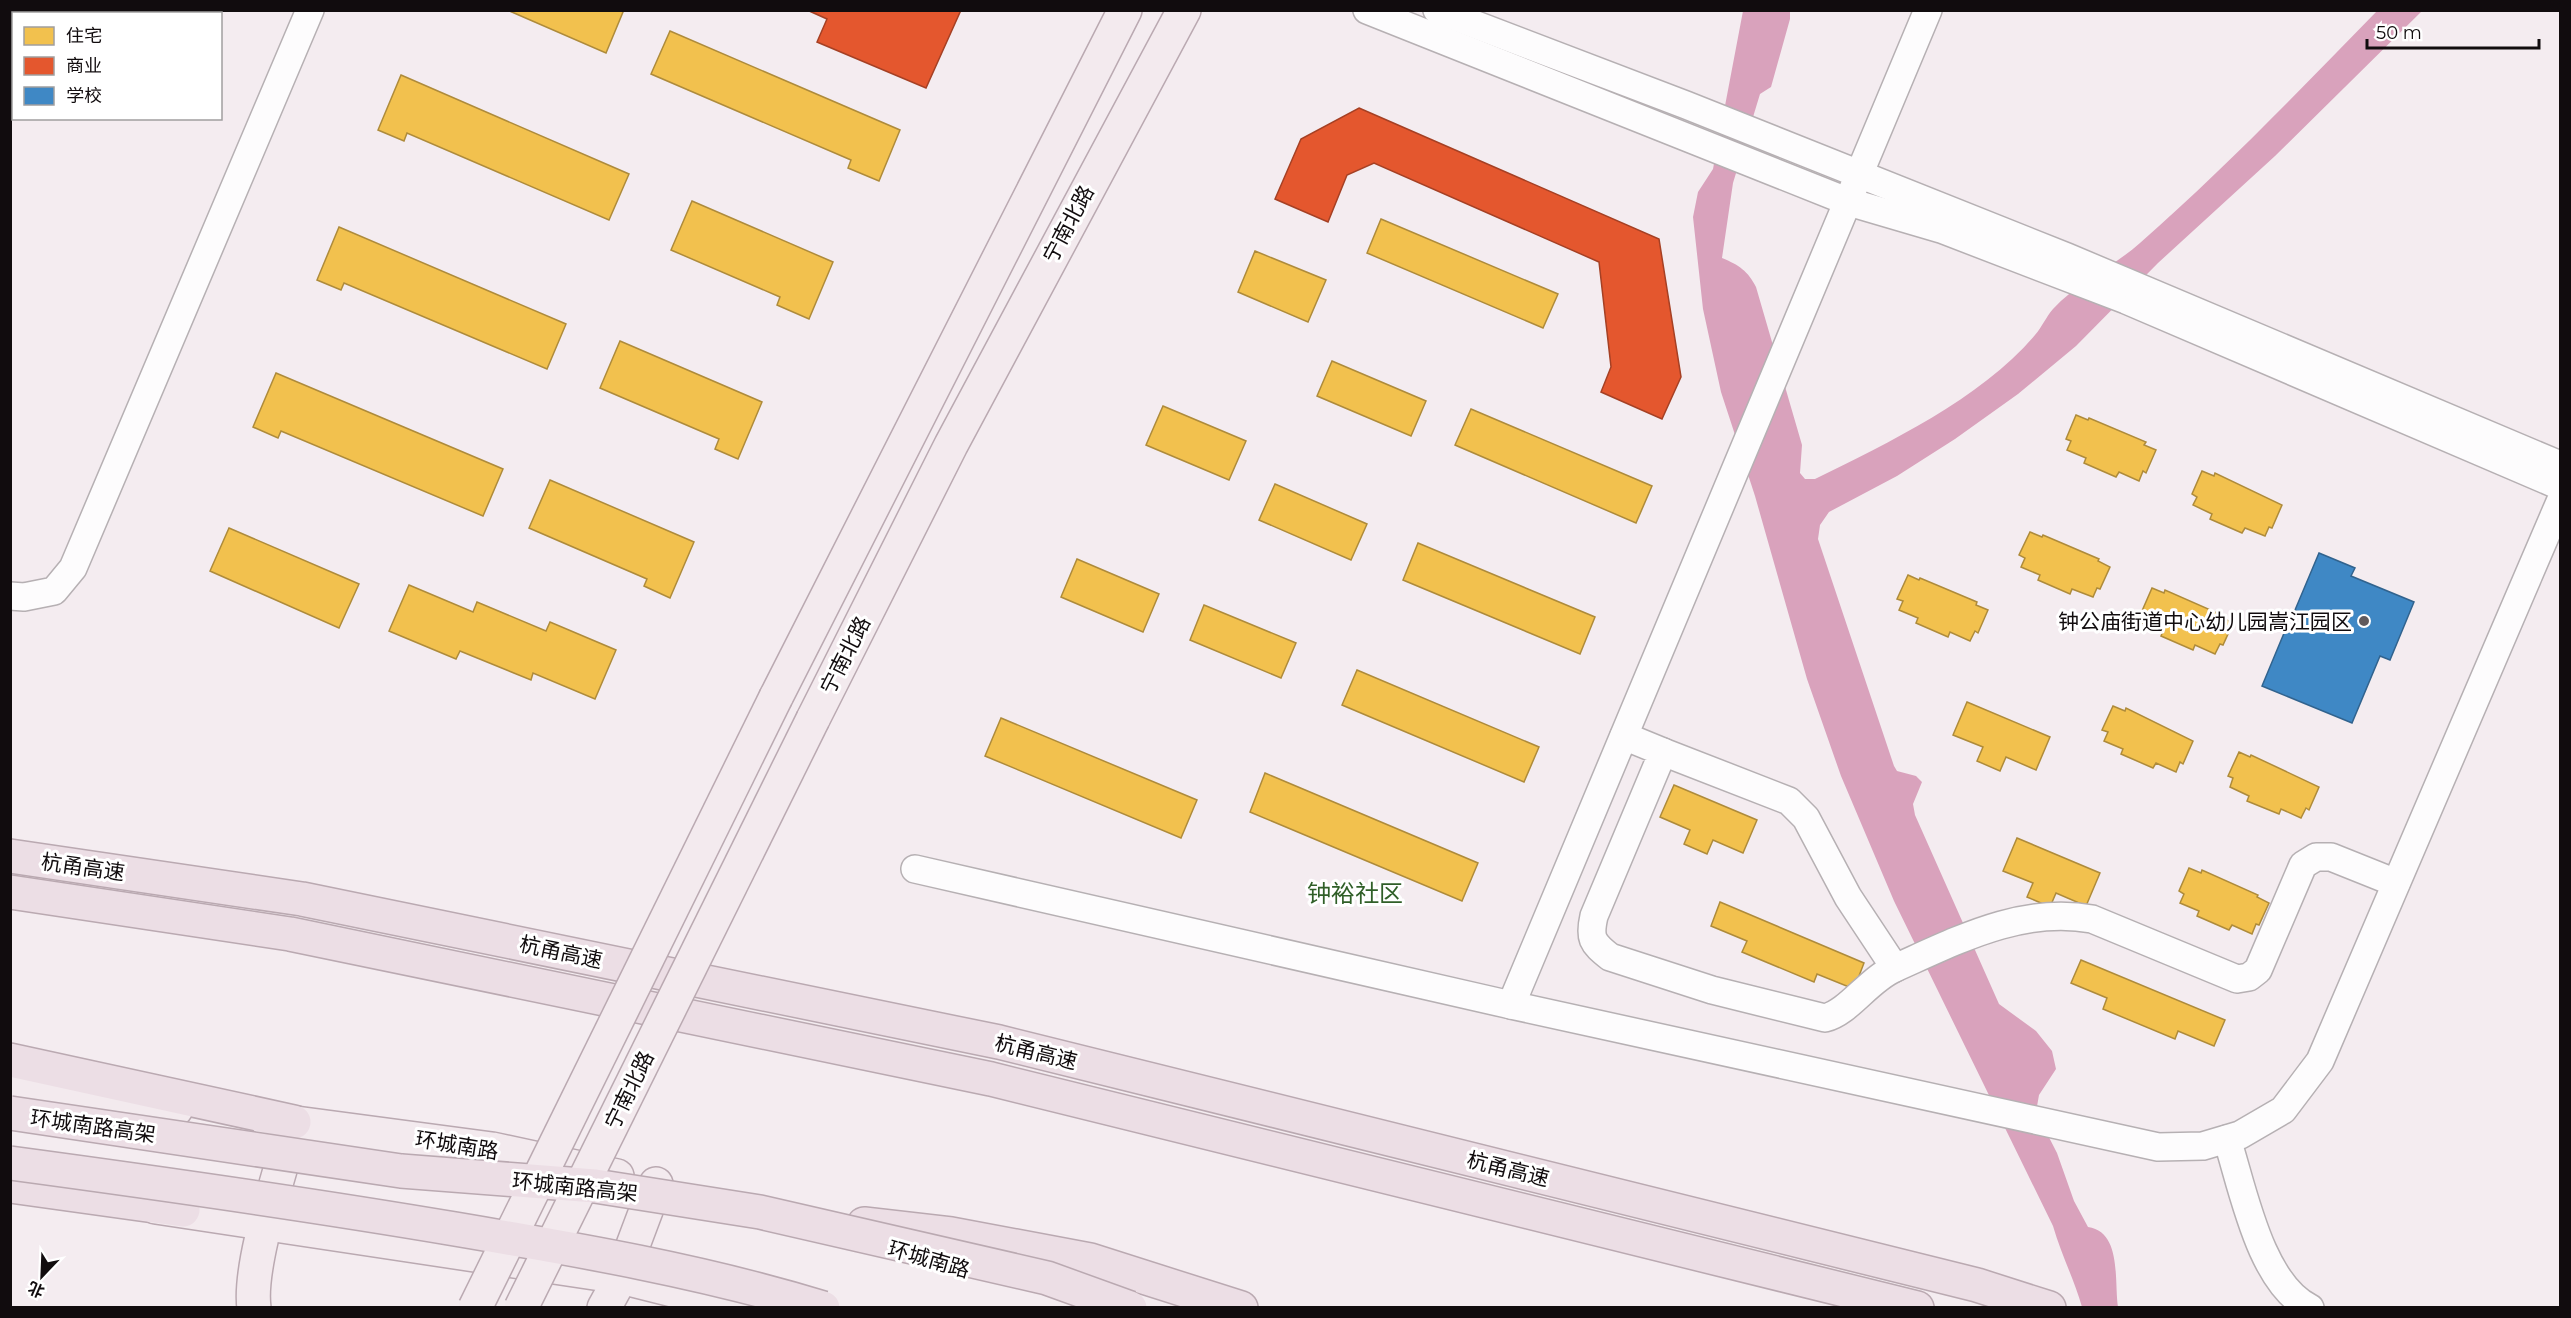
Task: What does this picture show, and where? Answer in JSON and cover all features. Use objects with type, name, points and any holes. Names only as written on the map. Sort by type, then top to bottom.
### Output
[{"type":"highway","name":"杭甬高速","points":[[10,856],[302,899],[999,1042],[1977,1285],[2049,1308]]},
{"type":"highway","name":"杭甬高速","points":[[10,892],[290,934],[991,1079],[1917,1308]]},
{"type":"highway","points":[[10,1060],[294,1122]]},
{"type":"highway","name":"环城南路高架","points":[[10,1113],[401,1172],[595,1186],[760,1212],[1047,1278],[1130,1308]]},
{"type":"highway","points":[[10,1163],[165,1184],[597,1253],[759,1288],[823,1308]]},
{"type":"highway","points":[[10,1186],[183,1210]]},
{"type":"highway","points":[[760,1212],[951,1234],[1090,1260],[1241,1308]]},
{"type":"main road","name":"宁南北路","points":[[475,1308],[776,697],[1125,10]]},
{"type":"main road","name":"宁南北路","points":[[521,1308],[951,445],[1184,10]]},
{"type":"main road","name":"环城南路","points":[[10,1090],[294,1122],[492,1149],[656,1184],[1102,1308]]},
{"type":"main road","points":[[254,1308],[253,1297],[267,1223],[294,1122]]},
{"type":"main road","points":[[604,1308],[621,1277],[656,1184]]},
{"type":"main road","points":[[10,1192],[183,1210],[621,1277],[744,1308]]},
{"type":"street","points":[[10,596],[24,597],[54,591],[73,568],[310,10]]},
{"type":"street","points":[[1367,10],[1849,202],[1941,229],[2126,300],[2560,486]]},
{"type":"street","points":[[1437,10],[1686,105],[2184,304],[2560,465]]},
{"type":"street","points":[[1510,1005],[1928,10]]},
{"type":"street","points":[[915,869],[1510,1005],[2158,1148],[2203,1146],[2240,1135],[2283,1110],[2320,1061],[2560,502]]},
{"type":"street","points":[[1624,736],[1778,795],[1795,807],[1806,818],[1848,897],[1896,968]]},
{"type":"street","points":[[1663,752],[1594,916],[1590,933],[1597,947],[1610,957],[1712,990],[1825,1018],[1838,1015],[1859,993],[1883,974],[1979,930],[2000,924],[2075,916],[2092,919],[2237,980],[2249,978],[2258,970],[2302,865],[2316,857],[2331,857],[2396,883]]},
{"type":"street","points":[[2227,1139],[2265,1257],[2278,1280],[2300,1303],[2310,1308]]},
{"type":"shaded area","points":[[1743,11],[1790,11],[1790,19],[1771,87],[1760,94],[1733,183],[1722,258],[1742,269],[1756,287],[1802,445],[1800,473],[1805,479],[1815,479],[1903,434],[1989,379],[2035,335],[2051,312],[2063,300],[2129,252],[2201,187],[2377,11],[2422,11],[2275,156],[2158,263],[2076,346],[2018,394],[1955,439],[1897,476],[1829,512],[1820,525],[1818,539],[1894,766],[1897,771],[1916,776],[1922,782],[1913,804],[1915,815],[1999,1004],[2036,1031],[2052,1051],[2056,1069],[2039,1095],[2036,1112],[2057,1153],[2074,1201],[2088,1227],[2099,1231],[2111,1248],[2116,1272],[2118,1307],[2082,1307],[2053,1226],[1894,901],[1841,776],[1807,679],[1755,496],[1721,392],[1703,309],[1693,217],[1698,192],[1713,169]]},
{"type":"building: 住宅","points":[[507,10],[620,10],[623,12],[606,53]]},
{"type":"building: 住宅","points":[[670,31],[900,130],[879,181],[848,168],[851,160],[651,74]]},
{"type":"building: 住宅","points":[[401,75],[629,174],[609,220],[407,133],[404,141],[378,130]]},
{"type":"building: 住宅","points":[[692,201],[833,262],[809,319],[777,305],[780,297],[671,250]]},
{"type":"building: 住宅","points":[[1381,219],[1558,294],[1543,328],[1367,253]]},
{"type":"building: 住宅","points":[[339,227],[566,324],[547,369],[344,283],[341,290],[317,280]]},
{"type":"building: 住宅","points":[[1255,251],[1326,280],[1308,322],[1238,292]]},
{"type":"building: 住宅","points":[[620,341],[762,402],[738,459],[715,449],[719,439],[600,388]]},
{"type":"building: 住宅","points":[[1332,361],[1426,401],[1411,436],[1317,396]]},
{"type":"building: 住宅","points":[[276,373],[503,469],[483,516],[281,431],[278,438],[253,427]]},
{"type":"building: 住宅","points":[[1163,406],[1246,441],[1229,480],[1146,445]]},
{"type":"building: 住宅","points":[[1471,409],[1652,486],[1636,523],[1455,445]]},
{"type":"building: 住宅","points":[[2076,415],[2088,420],[2089,418],[2146,442],[2144,445],[2156,450],[2146,473],[2143,471],[2139,481],[2119,472],[2116,477],[2084,463],[2086,458],[2067,450],[2071,441],[2066,439]]},
{"type":"building: 住宅","points":[[2202,471],[2214,476],[2215,473],[2282,505],[2272,528],[2269,527],[2265,536],[2245,528],[2242,533],[2210,519],[2212,514],[2193,505],[2197,497],[2192,494]]},
{"type":"building: 住宅","points":[[550,480],[694,542],[670,598],[644,586],[647,579],[529,528]]},
{"type":"building: 住宅","points":[[1275,484],[1367,524],[1351,560],[1259,520]]},
{"type":"building: 住宅","points":[[229,528],[359,584],[339,628],[210,571]]},
{"type":"building: 住宅","points":[[2030,532],[2042,537],[2043,535],[2099,559],[2098,561],[2110,567],[2100,589],[2097,588],[2093,597],[2072,589],[2070,594],[2038,580],[2040,575],[2021,567],[2025,558],[2019,555]]},
{"type":"building: 住宅","points":[[1418,543],[1595,617],[1580,654],[1403,580]]},
{"type":"building: 住宅","points":[[1077,559],[1159,594],[1143,632],[1061,597]]},
{"type":"building: 住宅","points":[[1908,575],[1977,602],[1976,605],[1988,610],[1978,633],[1975,631],[1970,641],[1950,632],[1948,637],[1916,623],[1918,618],[1899,610],[1903,601],[1897,599]]},
{"type":"building: 住宅","points":[[409,585],[473,612],[477,602],[546,631],[550,622],[616,650],[595,699],[533,673],[531,680],[460,651],[456,659],[389,631]]},
{"type":"building: 住宅","points":[[2152,588],[2164,593],[2165,590],[2222,615],[2221,617],[2233,623],[2223,645],[2220,644],[2215,654],[2195,645],[2193,650],[2161,636],[2163,631],[2143,623],[2147,614],[2142,611]]},
{"type":"building: 住宅","points":[[1204,605],[1296,643],[1281,678],[1190,640]]},
{"type":"building: 住宅","points":[[1357,670],[1539,747],[1524,782],[1342,705]]},
{"type":"building: 住宅","points":[[1967,702],[2050,737],[2036,770],[2006,757],[2000,771],[1977,761],[1983,747],[1953,735]]},
{"type":"building: 住宅","points":[[2113,706],[2125,711],[2126,708],[2193,741],[2183,764],[2180,762],[2176,772],[2156,763],[2153,768],[2121,754],[2123,749],[2104,741],[2108,732],[2102,730]]},
{"type":"building: 住宅","points":[[1001,718],[1197,800],[1181,838],[985,756]]},
{"type":"building: 住宅","points":[[2239,752],[2250,757],[2251,755],[2319,787],[2309,810],[2306,808],[2301,818],[2281,809],[2279,814],[2247,801],[2249,796],[2230,787],[2233,778],[2228,776]]},
{"type":"building: 住宅","points":[[1265,773],[1478,863],[1462,901],[1250,812]]},
{"type":"building: 住宅","points":[[1674,785],[1757,820],[1743,853],[1713,840],[1707,854],[1684,844],[1690,830],[1660,817]]},
{"type":"building: 住宅","points":[[2017,838],[2100,873],[2086,906],[2056,893],[2050,907],[2027,897],[2033,883],[2003,871]]},
{"type":"building: 住宅","points":[[2189,868],[2201,873],[2202,870],[2258,895],[2257,897],[2269,903],[2259,925],[2256,924],[2252,934],[2232,925],[2229,930],[2197,916],[2199,911],[2180,903],[2184,894],[2179,891]]},
{"type":"building: 住宅","points":[[1720,902],[1864,963],[1854,989],[1817,974],[1814,982],[1742,952],[1747,941],[1711,926]]},
{"type":"building: 住宅","points":[[2081,960],[2225,1020],[2214,1046],[2178,1031],[2175,1039],[2103,1009],[2107,998],[2071,983]]},
{"type":"building: 商业","points":[[807,10],[961,10],[926,88],[817,42],[827,19]]},
{"type":"building: 商业","points":[[1359,108],[1659,239],[1681,377],[1662,419],[1601,392],[1611,367],[1599,262],[1374,163],[1347,175],[1328,222],[1275,199],[1301,139]]},
{"type":"building: 学校","points":[[2319,553],[2355,568],[2351,576],[2414,602],[2390,660],[2380,656],[2352,723],[2262,686],[2287,626],[2300,632],[2307,615],[2295,610]]},
{"type":"place","name":"钟公庙街道中心幼儿园嵩江园区","points":[[2364,621]]},
{"type":"district","name":"钟裕社区","points":[[1355,893]]}]
